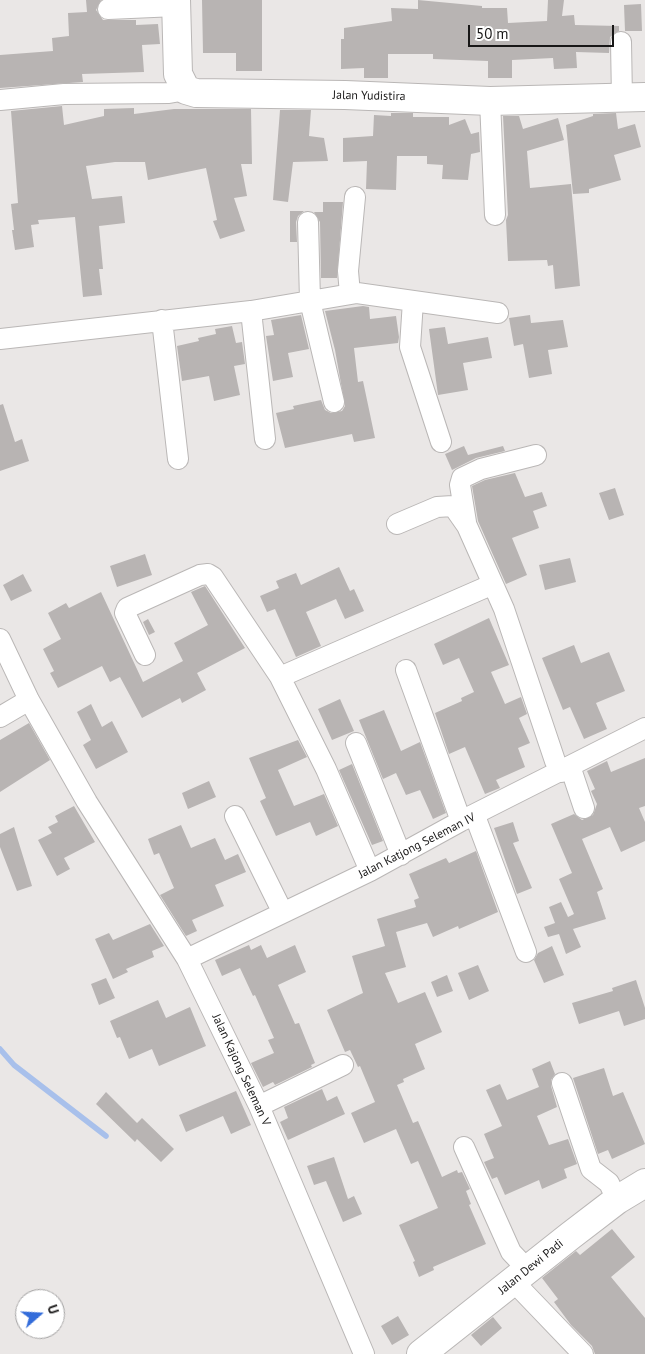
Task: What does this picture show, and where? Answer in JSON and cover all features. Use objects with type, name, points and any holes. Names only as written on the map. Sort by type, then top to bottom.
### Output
[{"type":"street","points":[[0,100],[64,94],[169,93],[186,90],[178,74],[176,3],[108,9]]},
{"type":"street","points":[[621,42],[633,98]]},
{"type":"street","name":"Jalan Yudistira","points":[[186,90],[212,95],[345,95],[490,101],[633,98]]},
{"type":"street","points":[[490,101],[495,215]]},
{"type":"street","points":[[350,294],[348,271],[355,198]]},
{"type":"street","points":[[308,222],[310,301],[334,402]]},
{"type":"street","points":[[0,339],[251,311],[357,293],[498,314]]},
{"type":"street","points":[[413,301],[410,347],[441,442]]},
{"type":"street","points":[[251,311],[265,439]]},
{"type":"street","points":[[162,320],[178,459]]},
{"type":"street","points":[[536,454],[481,469],[462,478],[460,484],[467,526],[511,629],[556,761],[566,769],[584,808]]},
{"type":"street","points":[[397,524],[437,507],[453,506],[467,526]]},
{"type":"street","points":[[145,655],[125,613],[127,608],[208,574],[213,577],[280,677],[326,769],[370,871]]},
{"type":"street","points":[[280,677],[491,585]]},
{"type":"street","name":"Jalan Kajong Seleman V","points":[[0,639],[29,700],[87,802],[187,958],[259,1106],[364,1354]]},
{"type":"street","points":[[406,670],[526,952]]},
{"type":"street","points":[[0,717],[29,700]]},
{"type":"street","name":"Jalan Katjong Seleman IV","points":[[187,958],[282,911],[370,871],[468,818],[645,728]]},
{"type":"street","points":[[356,743],[401,855]]},
{"type":"street","points":[[235,816],[282,911]]},
{"type":"street","points":[[259,1106],[344,1065]]},
{"type":"street","points":[[562,1083],[591,1169],[609,1183],[617,1200]]},
{"type":"street","points":[[464,1147],[520,1275],[583,1354]]},
{"type":"street","name":"Jalan Dewi Padi","points":[[421,1354],[617,1200],[645,1184]]},
{"type":"building","points":[[86,0],[101,0],[96,10],[103,20],[136,20],[136,25],[158,24],[160,44],[142,45],[144,72],[82,74],[83,82],[0,88],[0,55],[53,51],[52,38],[69,36],[68,13],[87,12]]},
{"type":"building","points":[[202,0],[262,0],[262,71],[236,71],[236,53],[203,53]]},
{"type":"building","points":[[418,0],[482,6],[482,8],[507,8],[508,23],[547,21],[548,0],[564,0],[562,16],[574,15],[575,25],[619,26],[619,31],[610,37],[609,53],[576,52],[577,68],[554,69],[553,58],[512,60],[512,78],[488,78],[488,61],[433,59],[433,54],[388,54],[388,78],[364,78],[364,68],[341,69],[341,39],[344,39],[344,28],[392,21],[391,8],[418,9]]},
{"type":"building","points":[[641,4],[642,31],[625,31],[624,5]]},
{"type":"building","points":[[62,106],[64,125],[104,116],[104,109],[134,108],[134,114],[174,109],[251,109],[252,164],[241,164],[247,196],[234,198],[245,231],[220,239],[213,221],[217,220],[206,168],[148,180],[145,162],[115,162],[86,166],[92,199],[122,196],[125,223],[99,226],[103,269],[99,269],[102,295],[83,297],[75,217],[38,220],[39,224],[31,225],[34,247],[15,250],[12,230],[14,230],[11,204],[18,203],[11,111]]},
{"type":"building","points":[[280,110],[311,110],[309,136],[324,138],[328,161],[293,162],[288,202],[273,200]]},
{"type":"building","points":[[391,113],[413,113],[413,117],[449,117],[449,125],[465,119],[471,134],[479,132],[480,152],[471,154],[468,180],[442,179],[443,165],[427,164],[427,156],[397,156],[396,190],[366,189],[367,161],[343,162],[343,138],[373,136],[374,115],[391,116]]},
{"type":"building","points":[[616,113],[618,129],[635,124],[641,147],[614,155],[621,180],[589,189],[589,193],[573,194],[566,125],[593,116],[593,114]]},
{"type":"building","points":[[503,116],[519,116],[523,129],[558,118],[564,140],[527,151],[530,188],[571,184],[580,286],[555,289],[553,265],[548,266],[547,260],[508,261],[506,220],[508,215]]},
{"type":"building","points":[[323,202],[343,202],[337,278],[321,278],[320,222],[314,212],[323,212]]},
{"type":"building","points":[[290,211],[304,211],[298,216],[296,222],[297,242],[290,242]]},
{"type":"building","points":[[363,306],[369,307],[370,319],[396,316],[399,337],[398,343],[354,348],[358,382],[363,381],[375,438],[354,442],[352,434],[285,448],[276,413],[294,409],[293,406],[321,400],[325,410],[331,413],[342,411],[345,406],[335,350],[325,311]]},
{"type":"building","points":[[301,315],[309,349],[288,353],[293,377],[273,381],[266,336],[274,335],[271,320]]},
{"type":"building","points":[[530,315],[531,323],[563,320],[568,347],[548,350],[552,374],[529,378],[523,344],[514,346],[509,318]]},
{"type":"building","points":[[232,326],[236,343],[242,342],[245,364],[234,366],[240,395],[214,401],[209,376],[182,381],[177,346],[199,341],[198,338],[216,334],[215,329]]},
{"type":"building","points":[[445,327],[448,344],[488,337],[492,358],[463,363],[468,390],[438,395],[429,329]]},
{"type":"building","points":[[3,404],[15,442],[22,439],[29,461],[0,471],[0,405]]},
{"type":"building","points":[[464,446],[468,455],[503,446],[505,451],[476,458],[452,470],[445,454]]},
{"type":"building","points":[[515,473],[525,497],[542,492],[547,506],[533,511],[539,528],[512,538],[527,575],[506,584],[478,521],[472,486],[485,480]]},
{"type":"building","points":[[615,488],[624,515],[609,520],[599,493]]},
{"type":"building","points":[[145,554],[152,575],[117,587],[110,566]]},
{"type":"building","points":[[570,558],[576,582],[545,590],[539,565]]},
{"type":"building","points":[[339,567],[350,591],[354,589],[364,611],[345,619],[336,599],[306,612],[321,646],[296,657],[275,609],[267,612],[260,596],[279,588],[276,581],[296,573],[301,585]]},
{"type":"building","points":[[23,574],[32,591],[11,601],[3,585]]},
{"type":"building","points":[[205,586],[245,648],[197,673],[206,690],[182,703],[180,698],[142,718],[120,677],[110,682],[102,666],[58,688],[50,673],[54,671],[43,649],[61,639],[48,613],[66,603],[69,608],[101,592],[143,682],[183,661],[174,643],[208,625],[191,592]]},
{"type":"building","points":[[489,618],[509,665],[491,672],[505,704],[521,697],[527,714],[519,718],[530,743],[518,748],[525,767],[496,780],[500,788],[485,794],[465,747],[449,754],[435,713],[462,701],[461,698],[474,692],[459,658],[443,665],[434,644]]},
{"type":"building","points":[[148,619],[155,632],[149,635],[143,622]]},
{"type":"building","points":[[574,645],[581,663],[609,652],[625,691],[596,703],[607,729],[584,739],[570,707],[563,710],[542,658]]},
{"type":"building","points":[[340,699],[354,731],[332,740],[318,709]]},
{"type":"building","points":[[91,704],[102,727],[112,721],[128,752],[96,769],[83,745],[91,740],[77,712]]},
{"type":"building","points":[[384,710],[401,751],[420,742],[446,813],[433,819],[420,790],[406,795],[396,773],[383,779],[359,720]]},
{"type":"building","points":[[29,723],[50,760],[0,792],[0,740]]},
{"type":"building","points":[[298,740],[307,757],[278,770],[294,806],[324,794],[338,826],[316,836],[310,822],[276,836],[260,801],[266,798],[249,758]]},
{"type":"building","points":[[645,758],[645,806],[639,808],[645,822],[645,841],[621,852],[610,827],[582,839],[603,889],[597,892],[606,919],[573,929],[581,947],[566,954],[559,934],[548,937],[544,927],[555,923],[549,907],[561,902],[568,917],[574,914],[559,879],[572,873],[551,824],[574,814],[582,820],[593,815],[597,804],[591,791],[595,789],[587,771],[607,761],[611,772]]},
{"type":"building","points":[[352,764],[383,841],[372,845],[339,770]]},
{"type":"building","points":[[209,781],[216,797],[188,809],[182,793]]},
{"type":"building","points":[[74,806],[95,842],[64,858],[70,869],[57,876],[38,840],[52,833],[48,827],[58,822],[55,816]]},
{"type":"building","points":[[513,822],[519,841],[513,843],[532,888],[517,894],[494,828]]},
{"type":"building","points":[[181,825],[191,848],[215,838],[225,860],[238,854],[246,872],[215,885],[224,906],[192,920],[197,931],[186,936],[160,895],[174,888],[159,853],[154,855],[148,839]]},
{"type":"building","points":[[14,827],[32,886],[17,891],[0,847],[0,834]]},
{"type":"building","points":[[476,851],[498,912],[459,929],[458,926],[433,937],[427,923],[396,932],[406,967],[385,973],[398,1003],[425,992],[442,1032],[415,1044],[425,1069],[403,1079],[404,1082],[397,1085],[413,1123],[418,1121],[442,1177],[457,1170],[458,1173],[462,1172],[470,1189],[466,1191],[471,1204],[469,1205],[486,1244],[433,1267],[434,1270],[419,1277],[413,1262],[415,1261],[399,1225],[438,1208],[418,1161],[411,1164],[396,1129],[364,1143],[351,1113],[375,1102],[360,1066],[358,1067],[350,1050],[345,1052],[327,1010],[363,993],[352,956],[385,946],[377,919],[416,907],[414,900],[419,898],[409,874],[446,858],[449,863]]},
{"type":"building","points":[[150,924],[164,946],[152,951],[154,957],[126,969],[128,972],[113,979],[95,939],[109,933],[113,940]]},
{"type":"building","points":[[249,945],[251,950],[261,945],[267,958],[295,945],[306,972],[278,985],[295,1024],[299,1023],[315,1063],[311,1065],[312,1067],[275,1085],[273,1082],[263,1087],[251,1063],[274,1053],[268,1040],[274,1038],[255,995],[253,996],[240,968],[222,976],[215,960]]},
{"type":"building","points":[[552,946],[564,975],[544,983],[534,960],[538,953]]},
{"type":"building","points":[[478,965],[489,991],[469,1000],[458,973]]},
{"type":"building","points":[[447,975],[453,991],[437,997],[431,982]]},
{"type":"building","points":[[106,978],[115,998],[99,1005],[91,984]]},
{"type":"building","points":[[636,980],[645,1008],[645,1019],[624,1026],[619,1011],[579,1024],[572,1003],[613,991],[612,988]]},
{"type":"building","points":[[158,1000],[166,1018],[190,1007],[206,1046],[159,1066],[152,1049],[129,1059],[120,1037],[117,1038],[110,1021]]},
{"type":"building","points":[[550,1061],[555,1074],[551,1080],[551,1086],[557,1107],[537,1116],[549,1145],[568,1139],[577,1164],[564,1169],[567,1178],[542,1189],[539,1180],[505,1195],[497,1177],[492,1179],[484,1162],[494,1158],[484,1134],[502,1126],[486,1090],[500,1084],[507,1100],[539,1087],[532,1069]]},
{"type":"building","points":[[604,1068],[613,1096],[623,1092],[645,1144],[612,1159],[608,1150],[598,1154],[573,1078]]},
{"type":"building","points":[[322,1089],[327,1101],[337,1096],[345,1114],[288,1140],[280,1122],[288,1118],[284,1107]]},
{"type":"building","points":[[236,1091],[251,1125],[231,1134],[223,1116],[186,1132],[179,1115]]},
{"type":"building","points":[[106,1092],[137,1123],[142,1118],[174,1149],[161,1162],[137,1139],[135,1142],[96,1104]]},
{"type":"building","points":[[334,1157],[348,1199],[354,1196],[362,1214],[343,1222],[326,1181],[314,1185],[307,1166]]},
{"type":"building","points":[[612,1229],[635,1257],[611,1277],[645,1318],[645,1354],[595,1354],[592,1346],[571,1325],[554,1302],[558,1299],[542,1278],[576,1251],[580,1255]]},
{"type":"building","points":[[398,1316],[409,1335],[392,1345],[381,1326]]},
{"type":"building","points":[[493,1317],[502,1328],[481,1346],[471,1335]]},
{"type":"waterway","points":[[0,1049],[14,1065],[106,1136]]}]
